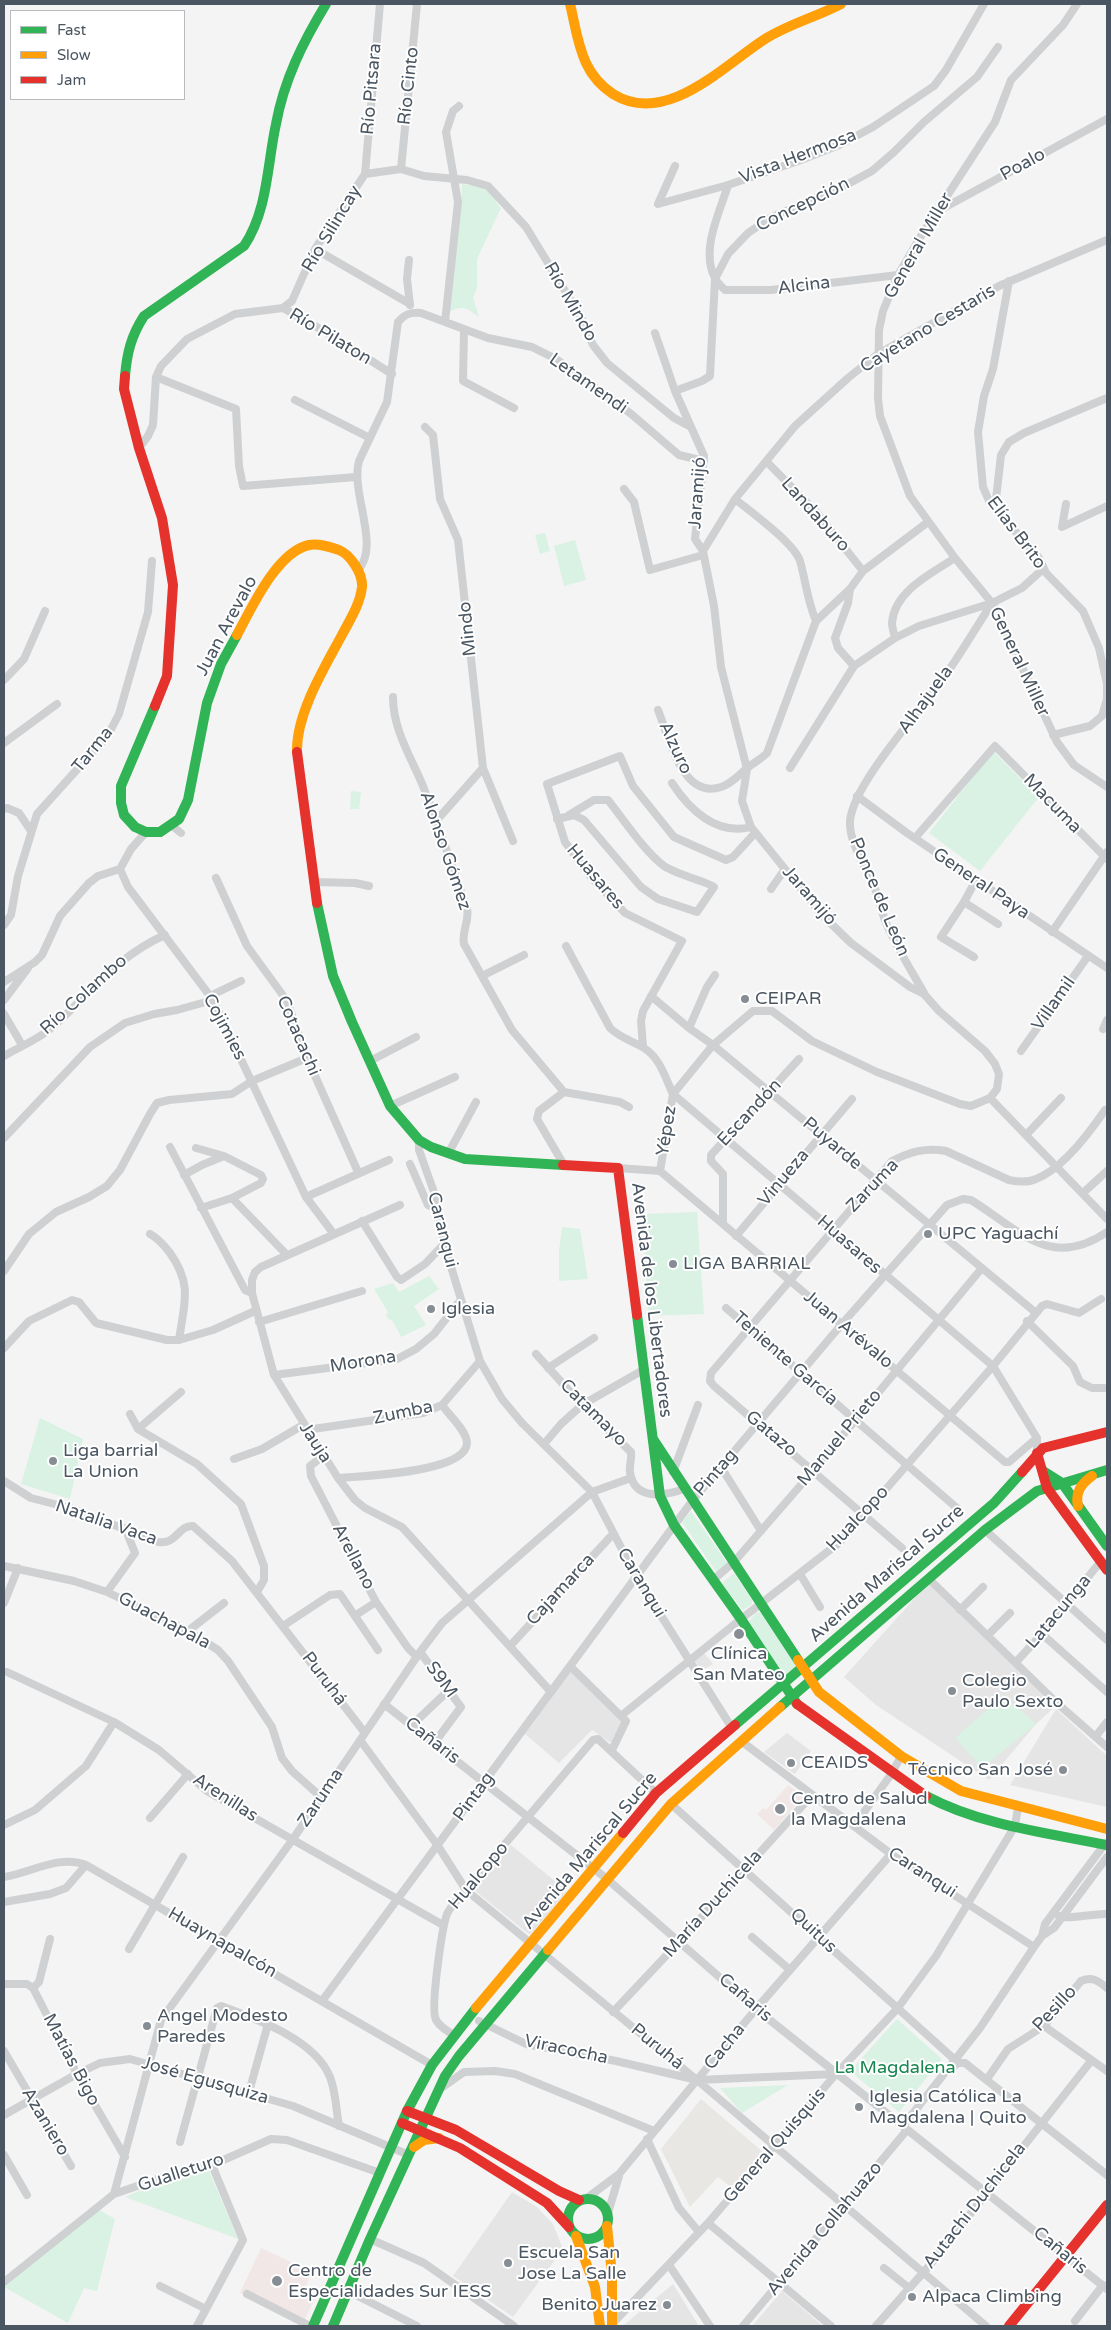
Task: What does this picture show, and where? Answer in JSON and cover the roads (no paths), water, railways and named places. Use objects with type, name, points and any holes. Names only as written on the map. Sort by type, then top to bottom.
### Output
[{"type":"street","points":[[181,833],[171,825],[160,832],[146,832],[135,827],[124,815],[121,803],[121,786],[167,676],[173,585],[162,518],[139,448],[124,389],[125,365],[132,337],[144,316],[250,240],[258,221],[277,122],[289,76],[296,56],[326,4]]},
{"type":"street","name":"Río Pitsara","points":[[365,174],[380,4]]},
{"type":"street","name":"Río Cinto","points":[[401,169],[417,4]]},
{"type":"street","points":[[570,4],[584,57],[594,78],[613,96],[624,101],[644,105],[676,97],[716,76],[768,38],[819,16],[841,4]]},
{"type":"street","name":"Vista Hermosa","points":[[675,166],[658,204],[728,185],[839,145],[873,127],[934,86],[946,70],[984,4]]},
{"type":"street","name":"General Miller","points":[[1076,4],[1063,25],[1011,80],[995,122],[898,275],[882,311],[878,354],[878,398],[880,416],[910,496],[955,558],[992,603],[1053,735],[1074,765],[1107,787]]},
{"type":"street","name":"Concepción","points":[[675,391],[710,376],[715,279],[728,254],[756,228],[770,218],[846,185],[872,171],[924,122],[977,77],[998,46]]},
{"type":"street","points":[[445,322],[458,202],[446,132],[453,111],[459,106]]},
{"type":"street","name":"Poalo","points":[[938,211],[1107,119]]},
{"type":"street","points":[[365,174],[401,169]]},
{"type":"street","name":"Río Mindo","points":[[401,169],[424,176],[455,178],[479,182],[488,186],[526,227],[581,317],[593,345],[607,363],[674,418],[691,427]]},
{"type":"street","name":"Río Silincay","points":[[283,308],[292,301],[315,250],[365,174]]},
{"type":"street","points":[[715,279],[709,256],[710,248],[728,185]]},
{"type":"street","name":"Cayetano Cestaris","points":[[703,553],[735,499],[796,426],[848,378],[878,354],[1009,281],[1107,240]]},
{"type":"street","points":[[315,250],[410,304]]},
{"type":"street","points":[[358,570],[364,561],[367,530],[360,505],[356,478],[359,461],[388,402],[395,332],[398,322],[403,316],[411,312],[409,260]]},
{"type":"street","name":"Alcina","points":[[715,279],[725,290],[771,290],[898,275]]},
{"type":"street","name":"Elías Brito","points":[[1009,281],[978,432],[983,486],[995,508],[1038,558],[1044,569],[1083,610],[1099,648],[1106,684],[1107,699],[1102,716],[1090,726],[1053,735]]},
{"type":"street","name":"Río Pilaton","points":[[156,377],[161,366],[181,344],[211,325],[235,314],[283,308],[329,334],[392,374]]},
{"type":"street","name":"Letamendi","points":[[411,312],[421,313],[488,338],[532,347],[556,359],[630,413],[679,455],[704,461]]},
{"type":"street","points":[[464,330],[462,377],[464,383],[514,408]]},
{"type":"street","name":"Jaramijó","points":[[654,333],[675,391],[702,451],[704,461],[694,534],[703,553],[714,606],[721,667],[747,769],[742,801],[753,830],[822,915],[851,943],[910,987],[924,994],[939,1011],[985,1051],[995,1064],[999,1074],[997,1089],[990,1098]]},
{"type":"street","points":[[139,448],[148,436],[153,424],[156,377],[236,409],[239,466],[243,486],[356,478]]},
{"type":"street","points":[[995,508],[1001,456],[1009,442],[1024,433],[1107,398]]},
{"type":"street","points":[[295,400],[370,438]]},
{"type":"street","name":"Mindo","points":[[425,427],[433,435],[442,507],[458,540],[483,768],[513,841]]},
{"type":"street","name":"Landaburo","points":[[766,461],[817,513],[863,571]]},
{"type":"street","points":[[624,489],[634,502],[650,570],[703,553]]},
{"type":"street","points":[[735,499],[792,548],[800,560],[808,602],[816,621],[850,590],[863,571],[928,522]]},
{"type":"street","points":[[1066,504],[1062,527],[1107,506]]},
{"type":"street","name":"Juan Arevalo","points":[[171,825],[180,816],[187,804],[202,723],[217,676],[243,624],[277,568],[294,552],[309,545],[320,544],[341,551],[358,570]]},
{"type":"street","points":[[894,638],[892,623],[894,614],[907,591],[955,558]]},
{"type":"street","name":"Tarma","points":[[4,925],[12,915],[18,876],[37,814],[108,735],[119,714],[148,612],[152,561]]},
{"type":"street","points":[[790,768],[854,666],[894,638],[919,626],[992,603],[1022,588],[1044,569]]},
{"type":"street","name":"Avenida de los Libertadores","points":[[358,570],[362,585],[355,612],[320,677],[300,725],[297,750],[313,882],[324,942],[333,976],[390,1106],[419,1140],[448,1154],[465,1159],[489,1162],[660,1171]]},
{"type":"street","points":[[850,590],[848,603],[835,638],[838,648],[854,666]]},
{"type":"street","name":"Alhajuela","points":[[857,796],[947,673],[992,603]]},
{"type":"street","points":[[4,680],[24,659],[45,612]]},
{"type":"street","name":"Alzuro","points":[[658,710],[683,774],[692,783],[703,788],[723,787],[767,753],[816,621]]},
{"type":"street","name":"Alonso Gómez","points":[[393,697],[395,719],[400,736],[436,822],[468,913],[463,937],[464,944],[512,1030],[564,1092]]},
{"type":"street","points":[[4,743],[57,704]]},
{"type":"street","name":"Macuma","points":[[915,838],[996,747],[1106,856]]},
{"type":"street","name":"Huasares","points":[[643,1047],[641,1021],[643,1011],[682,941],[629,916],[620,909],[591,877],[565,842],[547,784],[620,756],[633,786],[674,837],[726,860],[733,857],[753,830]]},
{"type":"street","points":[[436,822],[483,768]]},
{"type":"street","points":[[672,782],[681,797],[706,820],[733,829],[753,830]]},
{"type":"street","name":"General Paya","points":[[857,796],[976,880],[1107,968]]},
{"type":"street","name":"Ponce de León","points":[[857,796],[850,822],[855,847],[874,885],[886,922],[897,946],[924,994]]},
{"type":"street","points":[[557,819],[569,815],[594,800],[608,800],[664,866],[688,878],[711,884],[714,887],[697,912],[658,899],[641,887],[584,820],[569,815]]},
{"type":"street","points":[[4,809],[7,808],[19,813],[31,831]]},
{"type":"street","points":[[4,982],[42,955],[60,916],[89,883],[98,876],[120,869],[131,849],[146,832]]},
{"type":"street","points":[[1052,932],[1106,856]]},
{"type":"street","name":"Cojimies","points":[[120,869],[128,886],[211,998],[306,1197],[333,1233]]},
{"type":"street","points":[[771,889],[786,869]]},
{"type":"street","name":"Cotacachi","points":[[216,878],[247,946],[287,1002],[307,1058],[358,1172]]},
{"type":"street","points":[[974,957],[941,936],[976,880]]},
{"type":"street","points":[[313,882],[355,882],[369,886]]},
{"type":"street","points":[[964,902],[998,924]]},
{"type":"street","name":"Río Colambo","points":[[4,1056],[49,1030],[127,956],[145,944],[165,935]]},
{"type":"street","name":"Huasares","points":[[566,946],[610,1028],[616,1034],[643,1047],[658,1060],[673,1094],[993,1366],[1037,1438]]},
{"type":"street","points":[[482,976],[524,955]]},
{"type":"street","name":"Villamil","points":[[1021,1051],[1088,956]]},
{"type":"street","points":[[4,1000],[30,965]]},
{"type":"street","points":[[689,1028],[707,987],[715,975]]},
{"type":"street","points":[[4,1138],[90,1047],[125,1023],[154,1014],[177,1010],[211,998],[241,981]]},
{"type":"street","name":"Puyarde","points":[[651,996],[689,1028],[713,1045],[1035,1312]]},
{"type":"street","points":[[713,1045],[747,1014],[766,1009],[779,1014],[812,1041],[877,1072],[971,1106],[990,1098],[1027,1134],[1107,1219]]},
{"type":"street","points":[[4,1014],[22,1045]]},
{"type":"street","points":[[1103,1029],[1107,1020]]},
{"type":"street","points":[[370,1061],[416,1037]]},
{"type":"street","name":"Yépez","points":[[660,1171],[673,1094],[713,1045]]},
{"type":"street","points":[[4,1271],[29,1234],[56,1212],[89,1197],[106,1186],[120,1170],[157,1103],[169,1100],[232,1094],[252,1081],[307,1058]]},
{"type":"street","name":"Escandón","points":[[723,1224],[723,1174],[710,1158],[725,1139],[799,1059]]},
{"type":"street","points":[[390,1106],[455,1077]]},
{"type":"street","points":[[564,1165],[537,1119],[540,1111],[564,1092],[620,1102],[630,1107]]},
{"type":"street","points":[[1027,1134],[1062,1098]]},
{"type":"street","name":"Vinueza","points":[[736,1236],[852,1099]]},
{"type":"street","points":[[448,1154],[476,1102]]},
{"type":"street","name":"Zaruma","points":[[710,1378],[713,1369],[892,1161],[924,1149],[946,1152],[1009,1180],[1019,1182],[1036,1180],[1056,1166],[1085,1138],[1105,1110]]},
{"type":"street","name":"Caranqui","points":[[419,1140],[419,1150],[437,1206],[444,1244],[480,1361],[502,1399],[522,1424],[592,1492],[612,1535],[636,1576],[732,1728]]},
{"type":"street","points":[[170,1147],[245,1290],[252,1293]]},
{"type":"street","points":[[196,1148],[224,1156],[261,1175],[263,1179],[261,1183],[232,1198],[201,1208]]},
{"type":"street","points":[[184,1175],[202,1164],[224,1156]]},
{"type":"street","points":[[306,1197],[358,1172],[389,1160]]},
{"type":"street","points":[[410,1164],[428,1205],[432,1207],[437,1206]]},
{"type":"street","name":"Avenida de los Libertadores","points":[[618,1168],[660,1496],[674,1525],[740,1619],[791,1698],[892,1773],[926,1796],[953,1810],[1015,1826],[1106,1843]]},
{"type":"street","name":"Juan Arévalo","points":[[660,1171],[1004,1462],[1009,1462],[1037,1438]]},
{"type":"street","points":[[1083,1193],[1107,1171]]},
{"type":"street","points":[[232,1198],[286,1254]]},
{"type":"street","name":"Pintag","points":[[322,2001],[399,1900],[693,1500],[841,1325],[929,1224],[948,1205],[963,1199],[971,1200],[1028,1239],[1051,1247],[1066,1248],[1085,1244],[1107,1232]]},
{"type":"street","name":"Jauja","points":[[400,1205],[286,1254],[255,1272],[252,1280],[255,1311],[274,1375],[323,1456],[354,1500],[365,1508],[402,1527],[551,1692]]},
{"type":"street","points":[[362,1221],[397,1277],[401,1280],[425,1264],[444,1244]]},
{"type":"street","points":[[150,1234],[160,1239],[185,1279],[185,1297],[179,1340]]},
{"type":"street","name":"Manuel Prieto","points":[[713,1580],[734,1562],[762,1531],[982,1268]]},
{"type":"street","points":[[259,1322],[362,1291]]},
{"type":"street","points":[[1035,1312],[1047,1304],[1079,1313],[1101,1299]]},
{"type":"street","points":[[4,1348],[29,1321],[72,1300],[78,1302],[89,1317],[104,1326],[167,1340],[179,1340],[213,1330],[255,1311]]},
{"type":"street","name":"Morona","points":[[274,1375],[397,1359],[416,1350],[434,1334],[460,1301]]},
{"type":"street","name":"Teniente García","points":[[726,1308],[958,1508]]},
{"type":"street","name":"Hualcopo","points":[[622,1715],[740,1619],[830,1552],[993,1366],[1035,1312]]},
{"type":"street","points":[[1027,1321],[1073,1366],[1080,1382],[1092,1388],[1104,1388]]},
{"type":"street","points":[[548,1368],[594,1338]]},
{"type":"street","name":"Catamayo","points":[[536,1354],[582,1405],[631,1452],[629,1470],[631,1478]]},
{"type":"street","name":"Zumba","points":[[305,1427],[423,1413],[442,1405],[480,1361]]},
{"type":"street","points":[[544,1444],[582,1405],[643,1370]]},
{"type":"street","name":"Gatazo","points":[[710,1378],[712,1384],[902,1548]]},
{"type":"street","points":[[138,1429],[181,1392]]},
{"type":"street","points":[[338,1478],[430,1469],[462,1454],[467,1446],[466,1437],[442,1405]]},
{"type":"street","points":[[673,1472],[698,1405]]},
{"type":"street","points":[[130,1414],[138,1429],[197,1464],[241,1504],[264,1566],[264,1580],[257,1592]]},
{"type":"street","points":[[234,1459],[262,1449],[305,1427]]},
{"type":"street","name":"Avenida Mariscal Sucre","points":[[312,2326],[402,2123],[432,2065],[454,2035],[532,1944],[656,1793],[803,1668],[920,1564],[994,1503],[1037,1454],[1049,1445],[1107,1432]]},
{"type":"street","name":"Avenida de los Libertadores","points":[[652,1436],[684,1489],[762,1603],[819,1692],[901,1756],[968,1794],[1107,1828]]},
{"type":"street","points":[[1037,1438],[1037,1454],[1044,1472],[1047,1488],[1107,1570]]},
{"type":"street","name":"Arellano","points":[[323,1456],[312,1463],[309,1473],[376,1602],[408,1648],[419,1654]]},
{"type":"street","points":[[721,1467],[762,1531]]},
{"type":"street","name":"Avenida Mariscal Sucre","points":[[334,2326],[370,2239],[446,2076],[483,2023],[544,1955],[671,1804],[985,1530],[1036,1491],[1107,1470]]},
{"type":"street","points":[[1044,1472],[1062,1483],[1107,1546]]},
{"type":"street","points":[[1078,1506],[1075,1496],[1079,1487],[1096,1473]]},
{"type":"street","points":[[631,1478],[634,1485],[642,1491],[660,1496],[684,1489]]},
{"type":"street","name":"Zaruma","points":[[114,2194],[161,2020],[217,1940],[293,1839],[419,1654],[442,1623],[592,1492],[631,1478]]},
{"type":"street","name":"Natalia Vaca","points":[[4,1481],[31,1498],[70,1508],[163,1543],[171,1540],[186,1527],[193,1526],[232,1561],[283,1626]]},
{"type":"street","name":"Guachapala","points":[[108,1592],[135,1553],[125,1528]]},
{"type":"street","points":[[985,1530],[1107,1640]]},
{"type":"street","name":"Cajamarca","points":[[510,1646],[612,1535]]},
{"type":"street","name":"Latacunga","points":[[1016,1662],[1042,1634],[1101,1561]]},
{"type":"street","name":"Guachapala","points":[[4,1566],[108,1592],[188,1631],[218,1650],[228,1661],[272,1727],[282,1758],[292,1772],[321,1797]]},
{"type":"street","points":[[4,1604],[18,1568]]},
{"type":"street","points":[[800,1574],[820,1607]]},
{"type":"street","points":[[929,1579],[1058,1704],[1107,1747]]},
{"type":"street","points":[[960,1610],[983,1587]]},
{"type":"street","points":[[283,1626],[333,1594],[342,1596],[378,1650]]},
{"type":"street","points":[[356,1615],[376,1602]]},
{"type":"street","points":[[188,1631],[224,1603]]},
{"type":"street","points":[[988,1635],[1010,1613]]},
{"type":"street","name":"Puruhá","points":[[283,1626],[365,1733]]},
{"type":"street","points":[[1042,1634],[1107,1692]]},
{"type":"street","name":"S9M","points":[[419,1654],[461,1707],[435,1742]]},
{"type":"street","points":[[570,1666],[622,1715],[626,1725],[612,1750],[656,1793]]},
{"type":"street","name":"Arenillas","points":[[7,1672],[114,1722],[159,1750],[207,1791],[443,1925]]},
{"type":"street","points":[[412,1725],[449,1690]]},
{"type":"street","name":"Cañaris","points":[[384,1704],[435,1742],[607,1879],[756,2009],[1105,2287]]},
{"type":"street","points":[[4,1825],[35,1810],[86,1766],[114,1722]]},
{"type":"street","points":[[1096,1736],[1107,1722]]},
{"type":"street","name":"Hualcopo","points":[[454,2035],[441,2026],[434,2012],[443,1925],[448,1911],[596,1739],[612,1750]]},
{"type":"street","name":"Puruhá","points":[[360,1740],[438,1846],[466,1890],[612,2012],[666,2054],[986,2326]]},
{"type":"street","name":"Caranqui","points":[[741,1741],[891,1854],[968,1902],[1034,1947]]},
{"type":"street","points":[[854,1826],[892,1773],[901,1756]]},
{"type":"street","points":[[150,1818],[188,1774]]},
{"type":"street","name":"María Duchicela","points":[[612,2012],[680,1941],[812,1795]]},
{"type":"street","name":"Quitus","points":[[671,1804],[745,1868],[819,1938],[954,2059]]},
{"type":"street","name":"General Quisquis","points":[[612,2325],[708,2223],[836,2074],[897,2008],[936,1956],[1015,1826],[1018,1806]]},
{"type":"street","points":[[1042,1936],[1045,1924],[1053,1912],[1106,1843]]},
{"type":"street","name":"Cacha","points":[[583,2199],[620,2174],[756,2009],[891,1854]]},
{"type":"street","points":[[129,1949],[182,1857]]},
{"type":"street","points":[[1042,1936],[1054,1928],[1107,1858]]},
{"type":"street","name":"Huaynapalcón","points":[[4,1876],[28,1872],[63,1861],[71,1860],[86,1865],[432,2065]]},
{"type":"street","points":[[4,1902],[50,1894],[66,1888],[86,1865]]},
{"type":"street","points":[[1053,1912],[1062,1918],[1084,1914],[1107,1914]]},
{"type":"street","name":"Avenida Collahuazo","points":[[743,2326],[844,2206],[905,2128],[943,2073],[980,2028],[1042,1936]]},
{"type":"street","points":[[752,1937],[790,1970]]},
{"type":"street","points":[[4,1984],[20,1984],[33,1988],[38,1982],[50,1939]]},
{"type":"street","name":"Pesillo","points":[[987,2079],[1008,2049],[1044,2026],[1081,1981],[1088,1978],[1096,1980],[1107,1988]]},
{"type":"street","name":"Matías Bigo","points":[[33,1988],[77,2074],[124,2157]]},
{"type":"street","points":[[180,2142],[219,2007],[268,2024],[315,2054],[324,2064],[334,2088],[338,2126]]},
{"type":"street","name":"Viracocha","points":[[483,2023],[526,2044],[655,2069],[697,2080],[836,2074]]},
{"type":"street","points":[[249,2092],[268,2024]]},
{"type":"street","points":[[1044,2026],[1107,2071]]},
{"type":"street","name":"Azaniero","points":[[4,2051],[71,2166]]},
{"type":"street","points":[[655,2069],[664,2068],[668,2064],[666,2054]]},
{"type":"street","name":"José Egusquiza","points":[[4,2115],[100,2063],[114,2060],[130,2060],[249,2092],[293,2106],[391,2148],[411,2151]]},
{"type":"street","name":"Autachi Duchicela","points":[[876,2326],[988,2193],[1091,2060]]},
{"type":"street","points":[[943,2073],[949,2072],[961,2062],[987,2079],[1107,2175]]},
{"type":"street","points":[[440,2089],[464,2072],[480,2071],[515,2074],[654,2131]]},
{"type":"street","points":[[446,2076],[456,2076]]},
{"type":"street","points":[[408,2111],[456,2130],[559,2191],[583,2199],[600,2202],[608,2213],[612,2274],[612,2325]]},
{"type":"street","points":[[402,2123],[460,2148],[547,2203],[576,2236],[596,2287],[600,2326]]},
{"type":"street","name":"Gualleturo","points":[[4,2282],[114,2194],[160,2178],[212,2165],[258,2143],[279,2138],[380,2173]]},
{"type":"street","points":[[411,2151],[424,2140],[439,2138]]},
{"type":"street","points":[[647,2139],[679,2208],[698,2232]]},
{"type":"street","points":[[4,2155],[27,2195]]},
{"type":"street","points":[[197,2326],[243,2240],[212,2165]]},
{"type":"street","name":"Cacha","points":[[608,2213],[620,2174]]},
{"type":"street","points":[[569,2226],[570,2209],[583,2199]]},
{"type":"street","points":[[1010,2326],[1107,2205]]},
{"type":"street","points":[[708,2223],[831,2326]]},
{"type":"street","points":[[576,2236],[586,2239],[595,2238],[608,2226]]},
{"type":"street","points":[[370,2239],[424,2263],[514,2326]]},
{"type":"street","points":[[669,2265],[710,2326]]},
{"type":"street","points":[[884,2268],[909,2288]]},
{"type":"street","points":[[160,2286],[206,2309]]},
{"type":"street","points":[[1075,2321],[1105,2287]]},
{"type":"street","points":[[348,2291],[417,2326]]},
{"type":"street","points":[[247,2294],[312,2326]]},
{"type":"street","points":[[398,2326],[402,2317]]},
{"type":"place","name":"CEIPAR","points":[[745,999]]},
{"type":"place","name":"UPC Yaguachí","points":[[928,1234]]},
{"type":"place","name":"LIGA BARRIAL","points":[[673,1264]]},
{"type":"place","name":"Iglesia","points":[[431,1309]]},
{"type":"place","name":"Liga barrial La Union","points":[[53,1461]]},
{"type":"place","name":"Clínica San Mateo","points":[[739,1634]]},
{"type":"place","name":"Colegio Paulo Sexto","points":[[952,1691]]},
{"type":"place","name":"CEAIDS","points":[[791,1763]]},
{"type":"place","name":"Técnico San José","points":[[1063,1770]]},
{"type":"place","name":"Centro de Salud la Magdalena","points":[[780,1809]]},
{"type":"place","name":"Angel Modesto Paredes","points":[[147,2026]]},
{"type":"place","name":"Iglesia Católica La Magdalena | Quito","points":[[859,2107]]},
{"type":"place","name":"Escuela San Jose La Salle","points":[[508,2263]]},
{"type":"place","name":"Centro de Especialidades Sur IESS","points":[[277,2281]]},
{"type":"place","name":"Alpaca Climbing","points":[[912,2297]]},
{"type":"place","name":"Benito Juarez","points":[[667,2305]]},
{"type":"park label","name":"La Magdalena","points":[[895,2068]]}]
